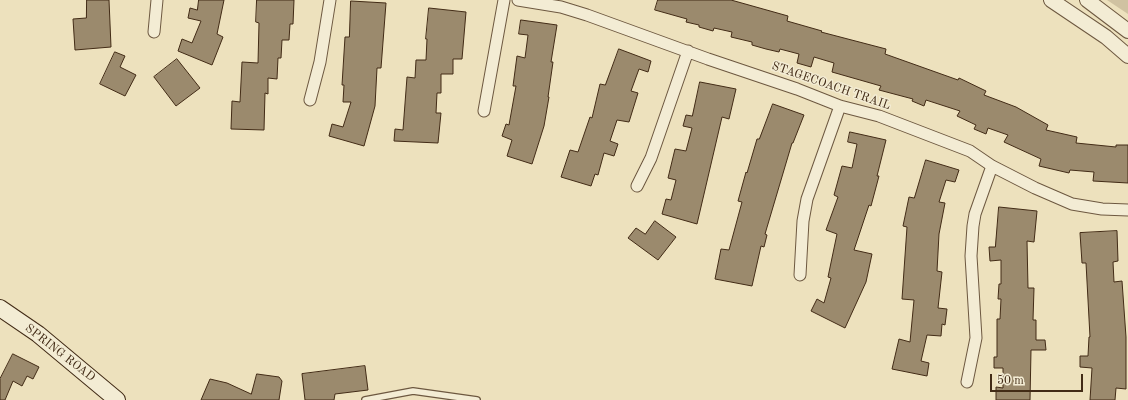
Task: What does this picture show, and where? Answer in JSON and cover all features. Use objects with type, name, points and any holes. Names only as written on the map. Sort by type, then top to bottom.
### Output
[{"type":"main road","name":"SPRING ROAD","points":[[0,308],[38,334],[117,400]]},
{"type":"main road","name":"SPRING ROAD","points":[[0,318],[60,363],[103,400]]},
{"type":"street","points":[[154,32],[157,0]]},
{"type":"street","points":[[310,100],[324,40],[330,0]]},
{"type":"street","points":[[484,111],[504,0]]},
{"type":"street","name":"STAGECOACH TRAIL","points":[[518,0],[561,7],[587,15],[708,59],[797,88],[840,106],[880,116],[970,152],[992,166],[1035,188],[1072,204],[1102,210],[1128,210]]},
{"type":"street","points":[[1051,0],[1100,33],[1128,56]]},
{"type":"street","points":[[1087,0],[1128,31]]},
{"type":"street","points":[[637,186],[651,158],[688,51]]},
{"type":"street","points":[[800,274],[803,221],[807,198],[840,106]]},
{"type":"street","points":[[967,382],[976,338],[971,256],[972,226],[992,166]]},
{"type":"lane","points":[[365,400],[413,391],[476,400]]},
{"type":"shaded area","points":[[1107,0],[1128,0],[1128,14]]},
{"type":"building","points":[[87,0],[109,0],[111,47],[75,50],[73,19],[86,18]]},
{"type":"building","points":[[199,0],[224,0],[217,34],[223,37],[212,65],[178,51],[182,39],[192,43],[201,21],[188,18],[190,8],[197,10]]},
{"type":"building","points":[[257,0],[294,0],[293,24],[290,24],[289,40],[282,40],[281,58],[278,58],[277,79],[268,78],[268,94],[265,93],[264,130],[231,129],[232,101],[240,102],[242,62],[258,63],[259,23],[256,22]]},
{"type":"building","points":[[658,0],[731,0],[788,16],[787,21],[822,31],[821,32],[886,49],[885,54],[958,80],[959,78],[986,91],[984,95],[1016,107],[1048,125],[1046,130],[1077,137],[1076,143],[1116,147],[1116,145],[1128,145],[1128,183],[1093,181],[1094,172],[1070,170],[1069,173],[1039,166],[1041,159],[1004,142],[1008,135],[988,128],[986,134],[974,129],[976,125],[957,116],[960,111],[926,100],[924,106],[912,101],[913,99],[879,90],[881,86],[832,72],[834,63],[814,57],[811,67],[797,63],[799,54],[780,49],[779,52],[752,45],[752,42],[731,37],[732,32],[714,28],[713,31],[699,27],[699,25],[686,22],[687,19],[655,10]]},
{"type":"building","points":[[351,1],[386,3],[381,68],[377,68],[375,106],[364,146],[329,136],[332,124],[343,127],[351,102],[343,102],[344,85],[342,85],[345,37],[349,37]]},
{"type":"building","points":[[429,8],[466,12],[462,59],[453,59],[453,74],[441,74],[441,93],[437,93],[436,113],[441,113],[438,143],[394,141],[395,129],[403,130],[407,77],[415,78],[416,60],[426,60],[426,39]]},
{"type":"building","points":[[521,20],[557,25],[551,62],[553,62],[549,97],[544,126],[532,164],[507,156],[512,140],[502,136],[506,124],[509,125],[516,86],[513,86],[517,56],[525,58],[528,35],[519,34]]},
{"type":"building","points":[[619,49],[651,61],[648,72],[639,69],[631,91],[638,93],[629,122],[617,120],[610,141],[618,144],[614,156],[604,153],[598,175],[595,174],[591,186],[561,177],[570,150],[578,152],[590,117],[592,118],[600,84],[605,85]]},
{"type":"building","points":[[115,52],[125,56],[120,67],[136,75],[125,96],[100,84]]},
{"type":"building","points":[[177,59],[200,88],[176,106],[154,77]]},
{"type":"building","points":[[700,82],[736,89],[729,119],[722,117],[697,224],[662,214],[666,199],[671,200],[676,180],[668,178],[675,149],[686,151],[692,128],[683,126],[686,115],[692,116]]},
{"type":"building","points":[[773,104],[804,115],[792,143],[765,234],[767,235],[764,247],[761,246],[752,286],[715,279],[721,249],[729,250],[742,202],[738,201],[746,172],[747,173],[757,139],[759,139]]},
{"type":"building","points":[[850,132],[886,140],[871,206],[869,205],[854,250],[872,254],[866,282],[845,328],[811,311],[817,299],[824,303],[831,278],[828,277],[837,234],[826,230],[838,197],[834,195],[842,166],[852,168],[857,144],[848,142]]},
{"type":"building","points":[[926,160],[959,170],[955,182],[946,180],[939,202],[945,203],[939,234],[937,271],[942,272],[938,308],[947,309],[945,325],[942,324],[941,336],[927,335],[921,361],[929,363],[927,376],[892,369],[899,339],[910,342],[914,300],[902,299],[907,227],[903,226],[909,197],[914,198]]},
{"type":"building","points":[[999,207],[1037,211],[1034,242],[1027,241],[1028,288],[1034,288],[1033,320],[1036,320],[1036,340],[1045,340],[1046,350],[1031,350],[1030,400],[996,400],[996,387],[1003,388],[1003,368],[994,368],[994,357],[997,357],[997,319],[1000,319],[1001,299],[998,299],[999,284],[1001,284],[1001,260],[990,261],[989,247],[995,247]]},
{"type":"building","points":[[655,221],[676,237],[658,260],[628,238],[636,228],[645,234]]},
{"type":"building","points":[[1117,231],[1118,261],[1113,262],[1114,282],[1122,281],[1126,337],[1126,389],[1116,388],[1115,400],[1090,400],[1092,368],[1080,367],[1080,356],[1088,356],[1090,337],[1086,263],[1082,263],[1080,233]]},
{"type":"building","points":[[13,354],[39,367],[33,379],[27,376],[22,386],[13,381],[5,400],[0,400],[0,379]]},
{"type":"building","points":[[365,366],[368,390],[335,394],[334,400],[305,400],[302,374]]},
{"type":"building","points":[[257,374],[279,377],[282,381],[279,400],[201,400],[210,379],[227,383],[251,394]]}]
